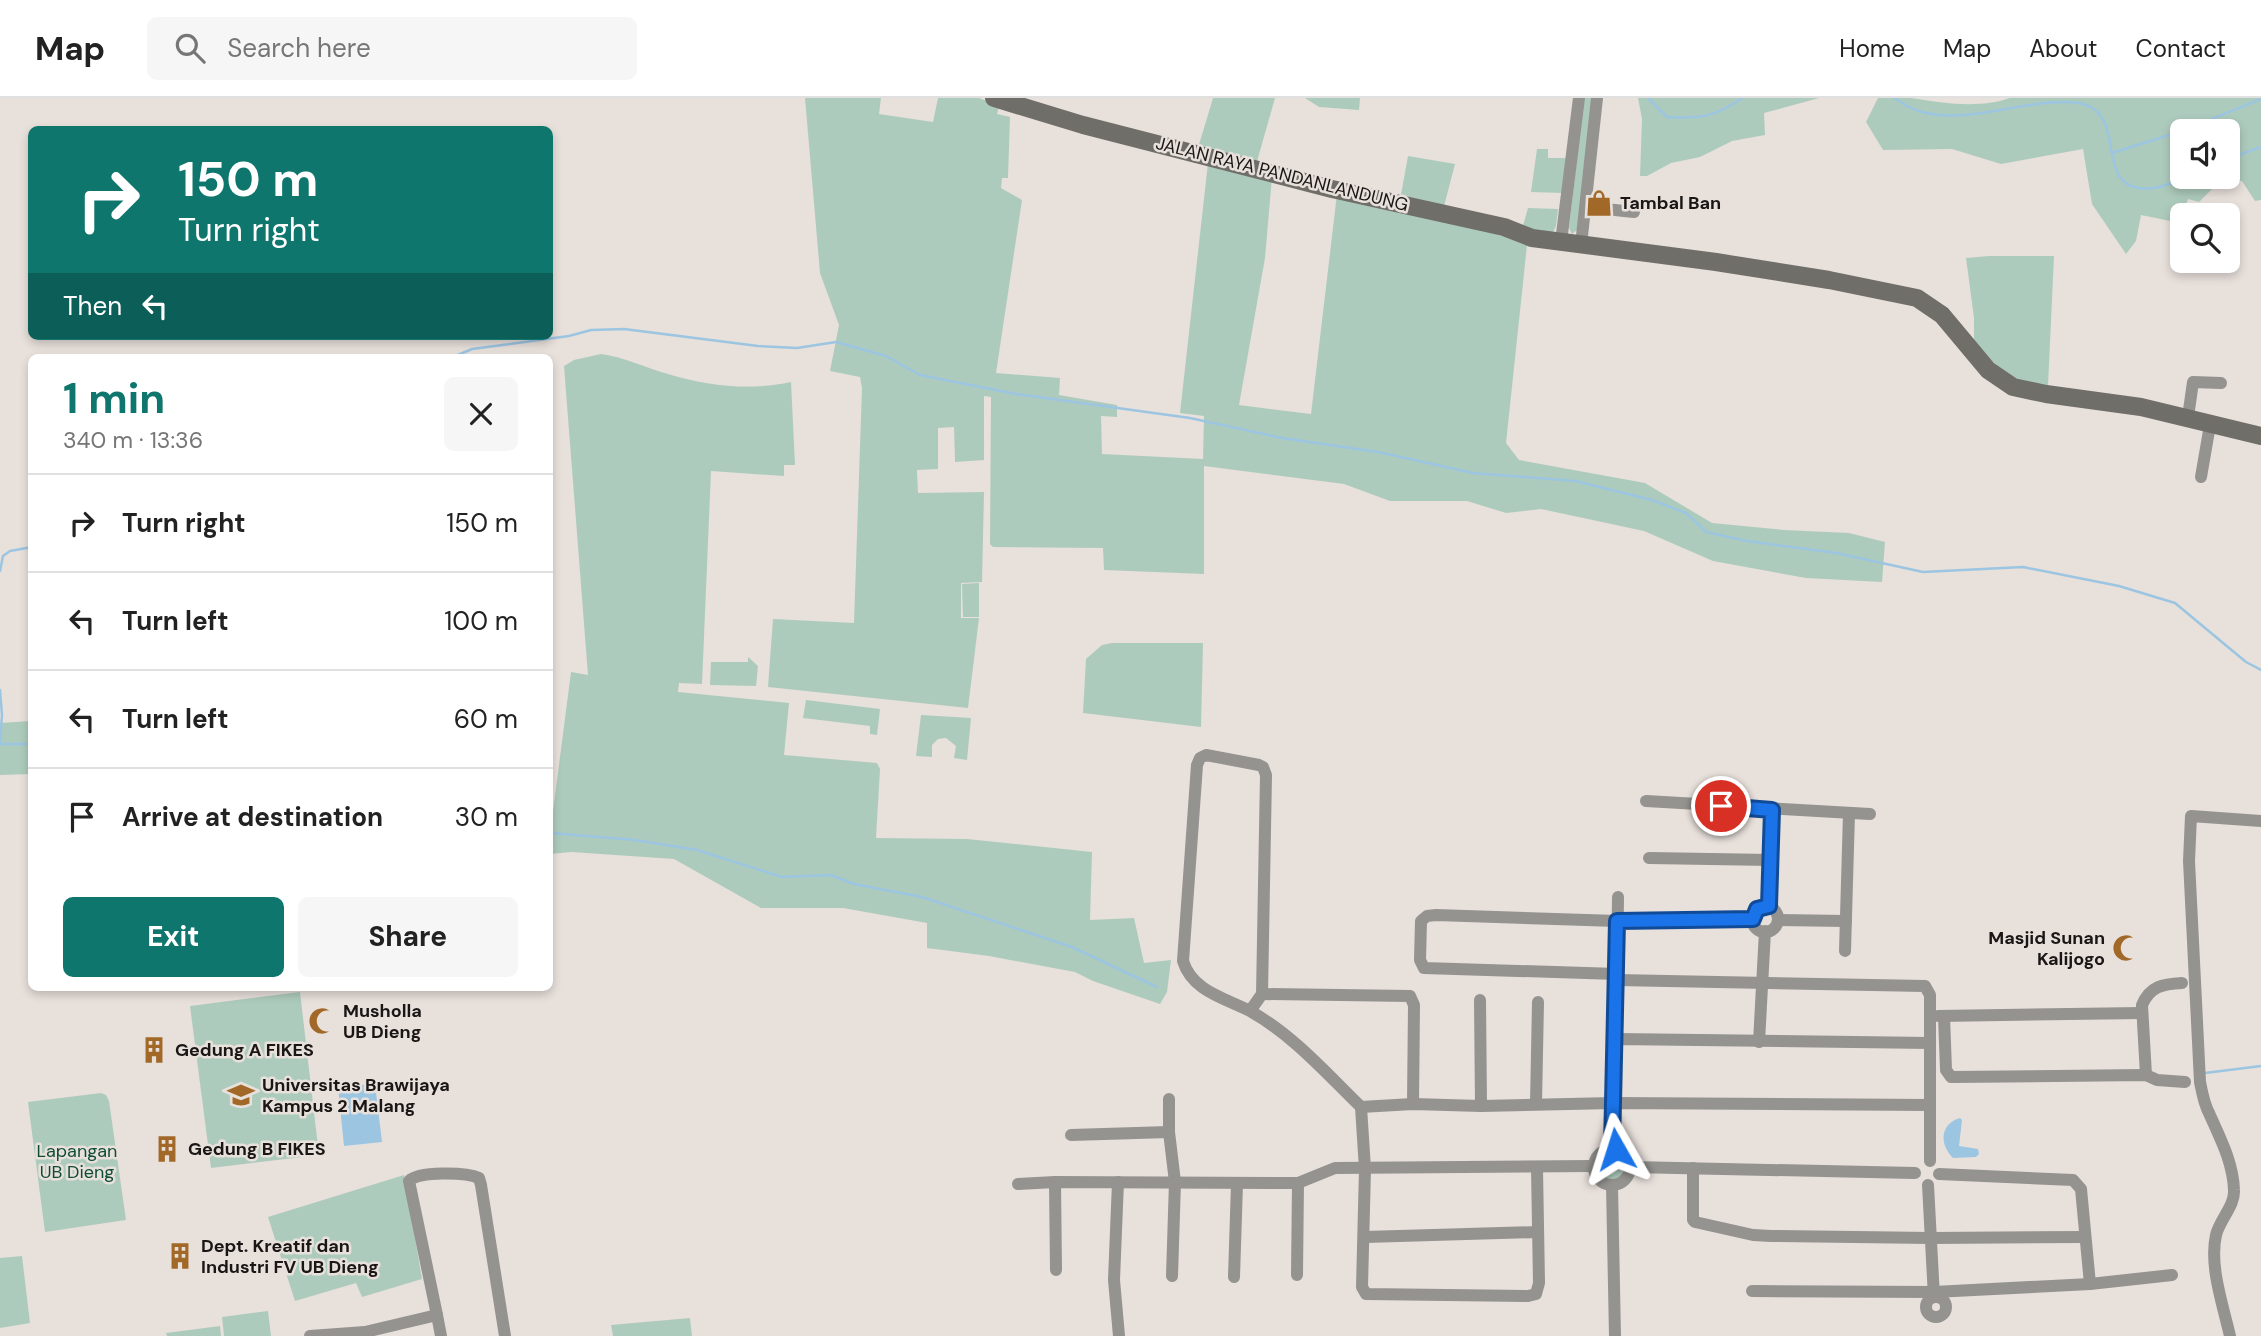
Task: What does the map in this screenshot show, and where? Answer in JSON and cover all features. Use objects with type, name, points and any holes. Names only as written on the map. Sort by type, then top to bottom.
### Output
[{"type":"street","name":"JALAN RAYA PANDANLANDUNG","points":[[994,98],[1083,125],[1332,189],[1504,227],[1532,238],[1716,262],[1829,280],[1917,298],[1942,316],[1988,370],[2012,387],[2141,407],[2261,436]]},
{"type":"street","points":[[1571,243],[1579,98]]},
{"type":"street","points":[[1571,243],[1586,207],[1597,98]]},
{"type":"street","points":[[1586,207],[1634,212]]},
{"type":"street","points":[[2188,417],[2193,382],[2221,383]]},
{"type":"street","points":[[2201,477],[2210,425]]},
{"type":"street","points":[[1250,1012],[1262,994],[1265,770],[1259,765],[1206,755],[1200,758],[1197,765],[1183,961],[1190,977],[1196,982],[1211,993],[1250,1012],[1293,1042],[1360,1107],[1366,1168],[1362,1287],[1366,1294],[1534,1296],[1539,1290],[1537,1168]]},
{"type":"street","points":[[1646,801],[1870,814]]},
{"type":"street","points":[[1769,906],[1772,810]]},
{"type":"street","points":[[1845,951],[1849,813]]},
{"type":"street","points":[[2230,1336],[2215,1268],[2215,1253],[2216,1233],[2234,1195],[2234,1185],[2224,1144],[2207,1111],[2200,1082],[2189,861],[2191,816],[2261,821]]},
{"type":"street","points":[[1649,858],[1771,860]]},
{"type":"street","points":[[1612,1148],[1618,897]]},
{"type":"street","points":[[1769,906],[1777,913],[1778,920],[1772,929],[1765,931],[1755,926],[1753,919],[1757,909],[1769,906]]},
{"type":"street","points":[[1753,919],[1617,921],[1427,916],[1421,921],[1420,961],[1422,967],[1427,969],[1763,984],[1920,985],[1925,986],[1930,995],[1937,1016],[1946,1070],[1951,1077],[2146,1075],[2157,1080],[2185,1082]]},
{"type":"street","points":[[1778,920],[1846,921]]},
{"type":"street","points":[[1759,1042],[1765,931]]},
{"type":"street","points":[[2146,1075],[2142,1013],[2147,995],[2153,988],[2161,985],[2182,983]]},
{"type":"street","points":[[1262,994],[1410,996],[1414,1005],[1413,1104]]},
{"type":"street","points":[[1480,1000],[1481,1106]]},
{"type":"street","points":[[1536,1104],[1538,1002]]},
{"type":"street","points":[[1937,1016],[2142,1013]]},
{"type":"street","points":[[1930,1161],[1930,1043],[1937,1016]]},
{"type":"street","points":[[1616,1039],[1930,1043]]},
{"type":"street","points":[[1169,1099],[1169,1132],[1175,1182],[1172,1276]]},
{"type":"street","points":[[1360,1107],[1413,1104],[1481,1106],[1613,1103],[1930,1105]]},
{"type":"street","points":[[1071,1135],[1169,1132]]},
{"type":"street","points":[[1612,1148],[1627,1155],[1631,1167],[1625,1180],[1612,1185],[1599,1179],[1594,1166],[1599,1154],[1612,1148]]},
{"type":"street","points":[[1930,1161],[1936,1164],[1939,1174],[1934,1182],[1928,1185],[1917,1180],[1915,1173],[1918,1165],[1930,1161]]},
{"type":"street","points":[[1018,1184],[1298,1183],[1335,1168],[1594,1166]]},
{"type":"street","points":[[1631,1167],[1915,1173]]},
{"type":"street","points":[[1693,1168],[1692,1216],[1695,1222],[1753,1235],[2085,1237]]},
{"type":"street","points":[[441,1336],[409,1181],[416,1176],[469,1174],[479,1178],[505,1336]]},
{"type":"street","points":[[1939,1174],[2073,1180],[2081,1189],[2090,1284]]},
{"type":"street","points":[[1055,1182],[1056,1269]]},
{"type":"street","points":[[1118,1182],[1114,1280],[1119,1336]]},
{"type":"street","points":[[1297,1275],[1298,1183]]},
{"type":"street","points":[[1234,1277],[1237,1184]]},
{"type":"street","points":[[1612,1185],[1615,1336]]},
{"type":"street","points":[[1928,1185],[1934,1295]]},
{"type":"street","points":[[1365,1237],[1538,1232]]},
{"type":"street","points":[[1752,1291],[1934,1295],[2090,1284],[2172,1275]]},
{"type":"street","points":[[310,1336],[365,1332],[437,1315]]},
{"type":"green space","points":[[805,98],[881,98],[879,114],[933,122],[938,98],[979,98],[999,106],[997,114],[1010,117],[1008,178],[1002,178],[1001,188],[1022,200],[996,373],[1060,378],[1059,395],[1117,405],[1117,417],[1101,416],[1102,454],[1203,459],[1204,416],[1180,413],[1208,163],[1272,177],[1265,258],[1239,405],[1311,414],[1337,194],[1483,229],[1527,245],[1506,443],[1519,460],[1645,483],[1712,523],[1849,533],[1885,542],[1882,582],[1806,578],[1713,561],[1644,531],[1541,509],[1506,513],[1467,501],[1390,501],[1344,484],[1204,466],[1204,574],[1104,570],[1103,548],[993,547],[990,544],[991,397],[984,396],[984,460],[955,462],[954,427],[938,428],[938,469],[917,470],[918,493],[984,492],[982,582],[961,583],[961,618],[979,618],[968,708],[768,687],[773,619],[854,623],[862,388],[860,377],[830,371],[839,325],[820,273]]},
{"type":"green space","points":[[1213,98],[1275,98],[1256,165],[1198,148]]},
{"type":"green space","points":[[1305,98],[1360,98],[1359,110],[1319,107]]},
{"type":"green space","points":[[1584,98],[1593,98],[1577,230],[1572,234],[1569,228]]},
{"type":"green space","points":[[1638,98],[1819,98],[1764,113],[1765,135],[1732,141],[1700,157],[1671,163],[1647,176],[1640,176],[1642,119]]},
{"type":"green space","points":[[1878,98],[1973,104],[2010,98],[2261,98],[2261,200],[2255,201],[2240,181],[2240,119],[2170,119],[2170,189],[2212,189],[2199,202],[2188,199],[2187,203],[2170,203],[2170,221],[2141,215],[2136,241],[2126,254],[2092,204],[2083,149],[2001,164],[1952,149],[1883,150],[1866,122]]},
{"type":"green space","points":[[1537,149],[1548,149],[1548,158],[1566,158],[1562,193],[1531,192]]},
{"type":"green space","points":[[1408,156],[1455,164],[1443,210],[1400,200]]},
{"type":"green space","points":[[1528,208],[1558,209],[1552,234],[1522,229]]},
{"type":"green space","points":[[2054,256],[2048,386],[2020,383],[2004,374],[1974,341],[1974,318],[1966,258]]},
{"type":"green space","points":[[601,354],[660,372],[714,384],[745,387],[791,382],[795,465],[784,465],[784,476],[711,471],[702,684],[679,683],[678,692],[789,703],[784,755],[877,763],[880,769],[876,838],[967,839],[1092,852],[1090,920],[1134,918],[1144,963],[1171,960],[1167,992],[1160,1004],[1075,972],[927,948],[927,923],[843,908],[761,908],[674,859],[571,852],[553,854],[553,811],[571,672],[588,675],[564,366],[574,360]]},
{"type":"green space","points":[[979,583],[979,617],[963,617],[962,584]]},
{"type":"green space","points":[[1203,643],[1201,727],[1083,713],[1086,659],[1102,645]]},
{"type":"green space","points":[[748,657],[758,666],[756,686],[710,685],[711,662],[748,662]]},
{"type":"green space","points":[[806,700],[880,709],[877,735],[870,734],[870,726],[803,718]]},
{"type":"green space","points":[[921,715],[971,718],[967,760],[954,758],[956,746],[946,738],[938,739],[932,745],[932,757],[916,756]]},
{"type":"green space","points":[[28,721],[28,774],[0,775],[0,723]]},
{"type":"green space","points":[[300,992],[319,1155],[211,1168],[190,1006]]},
{"type":"green space","name":"Lapangan UB Dieng","points":[[101,1093],[106,1095],[109,1101],[126,1220],[45,1232],[28,1102]]},
{"type":"green space","points":[[1613,1154],[1622,1158],[1626,1167],[1622,1176],[1613,1180],[1604,1176],[1600,1167],[1604,1158]]},
{"type":"green space","points":[[404,1175],[422,1279],[362,1297],[356,1283],[295,1301],[268,1217]]},
{"type":"green space","points":[[22,1256],[30,1323],[0,1328],[0,1258]]},
{"type":"green space","points":[[268,1311],[271,1336],[224,1336],[222,1317]]},
{"type":"green space","points":[[690,1318],[692,1336],[613,1336],[611,1325]]},
{"type":"green space","points":[[220,1326],[221,1336],[167,1336],[166,1333]]},
{"type":"water","points":[[375,1084],[382,1142],[344,1146],[338,1087]]},
{"type":"water","points":[[1960,1118],[1959,1146],[1978,1149],[1979,1154],[1976,1157],[1953,1158],[1945,1147],[1945,1130]]},
{"type":"waterway","points":[[1648,98],[1667,117],[1688,118],[1715,113],[1742,98]]},
{"type":"waterway","points":[[1894,98],[1918,111],[1951,116],[2050,103],[2081,103],[2098,113],[2105,125],[2116,169],[2123,180],[2135,187],[2154,188],[2170,184]]},
{"type":"waterway","points":[[2212,119],[2261,99]]},
{"type":"waterway","points":[[2112,153],[2170,135]]},
{"type":"waterway","points":[[2240,155],[2261,147]]},
{"type":"waterway","points":[[553,338],[591,330],[624,329],[758,346],[797,348],[836,342],[886,356],[920,375],[1016,394],[1190,418],[1282,438],[1378,452],[1473,473],[1575,481],[1652,500],[1686,513],[1706,532],[1747,541],[1836,553],[1923,572],[2023,567],[2119,586],[2175,603],[2246,662],[2261,670]]},
{"type":"waterway","points":[[460,354],[472,349],[539,340]]},
{"type":"waterway","points":[[0,571],[3,556],[10,551],[28,548]]},
{"type":"waterway","points":[[0,690],[0,744]]},
{"type":"waterway","points":[[0,744],[28,744]]},
{"type":"waterway","points":[[553,833],[635,840],[697,850],[782,877],[831,875],[854,884],[922,897],[1072,947],[1157,987]]},
{"type":"waterway","points":[[2205,1073],[2261,1066]]},
{"type":"place","name":"Tambal Ban","points":[[1599,203]]},
{"type":"place","name":"Masjid Sunan Kalijogo","points":[[2126,948]]},
{"type":"place","name":"Musholla UB Dieng","points":[[322,1021]]},
{"type":"place","name":"Gedung A FIKES","points":[[154,1050]]},
{"type":"place","name":"Universitas Brawijaya Kampus 2 Malang","points":[[241,1095]]},
{"type":"place","name":"Gedung B FIKES","points":[[167,1149]]},
{"type":"place","name":"Dept. Kreatif dan Industri FV UB Dieng","points":[[180,1256]]},
{"type":"route","points":[[1616,1149],[1612,1148],[1617,921],[1753,919],[1757,909],[1769,906],[1772,810],[1721,806]]}]
